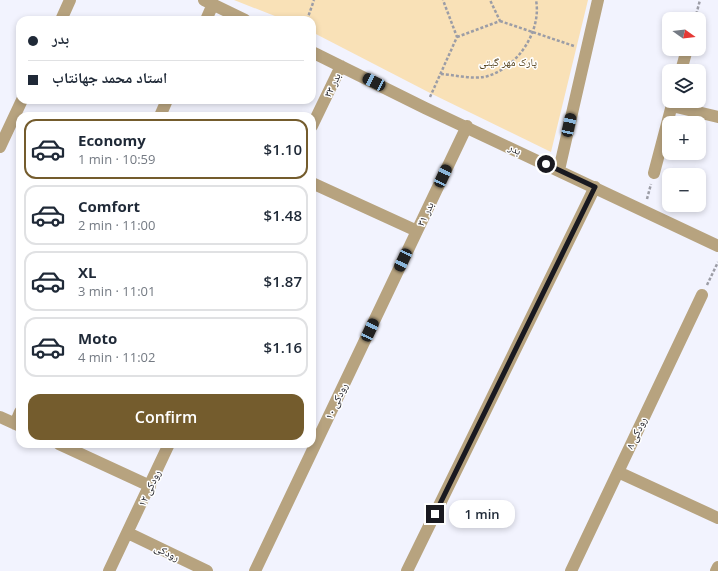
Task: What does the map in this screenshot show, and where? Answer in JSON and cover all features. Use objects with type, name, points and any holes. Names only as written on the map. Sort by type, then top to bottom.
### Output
[{"type":"street","points":[[62,16],[70,0]]},
{"type":"street","points":[[559,170],[598,0]]},
{"type":"street","points":[[207,16],[209,2],[238,16]]},
{"type":"street","name":"بدر","points":[[316,54],[425,108],[467,126],[718,246]]},
{"type":"street","name":"بدر ۳۳","points":[[316,118],[341,66]]},
{"type":"street","points":[[654,173],[671,108]]},
{"type":"street","points":[[688,108],[718,117]]},
{"type":"street","points":[[0,147],[16,113]]},
{"type":"street","name":"بدر ۳۱","points":[[417,231],[467,126]]},
{"type":"street","points":[[316,185],[417,231]]},
{"type":"street","points":[[407,571],[595,187]]},
{"type":"street","name":"رودکی ۱۰","points":[[316,443],[417,231]]},
{"type":"street","name":"رودکی ۸","points":[[571,571],[702,295]]},
{"type":"street","points":[[0,417],[16,425]]},
{"type":"street","points":[[68,448],[150,486]]},
{"type":"street","name":"رودکی ۱۲","points":[[110,571],[167,448]]},
{"type":"street","name":"رودکی ۱۰","points":[[255,571],[314,448]]},
{"type":"street","points":[[618,472],[718,518]]},
{"type":"street","name":"رودکی","points":[[128,533],[207,571]]},
{"type":"street","points":[[716,571],[718,567]]},
{"type":"path","points":[[308,16],[314,0]]},
{"type":"path","points":[[425,108],[457,37],[443,0]]},
{"type":"path","points":[[490,0],[500,21]]},
{"type":"path","points":[[441,74],[484,77],[500,70],[526,47],[533,33],[537,20],[536,0]]},
{"type":"path","points":[[697,12],[700,0]]},
{"type":"path","points":[[457,37],[500,21],[586,51]]},
{"type":"path","points":[[644,211],[654,173]]},
{"type":"path","points":[[702,295],[718,262]]},
{"type":"green space","name":"پارک مهر گیتی","points":[[234,0],[588,0],[551,152],[432,94],[316,34],[316,16],[275,16]]},
{"type":"route","points":[[435,514],[595,187],[546,164]]}]
